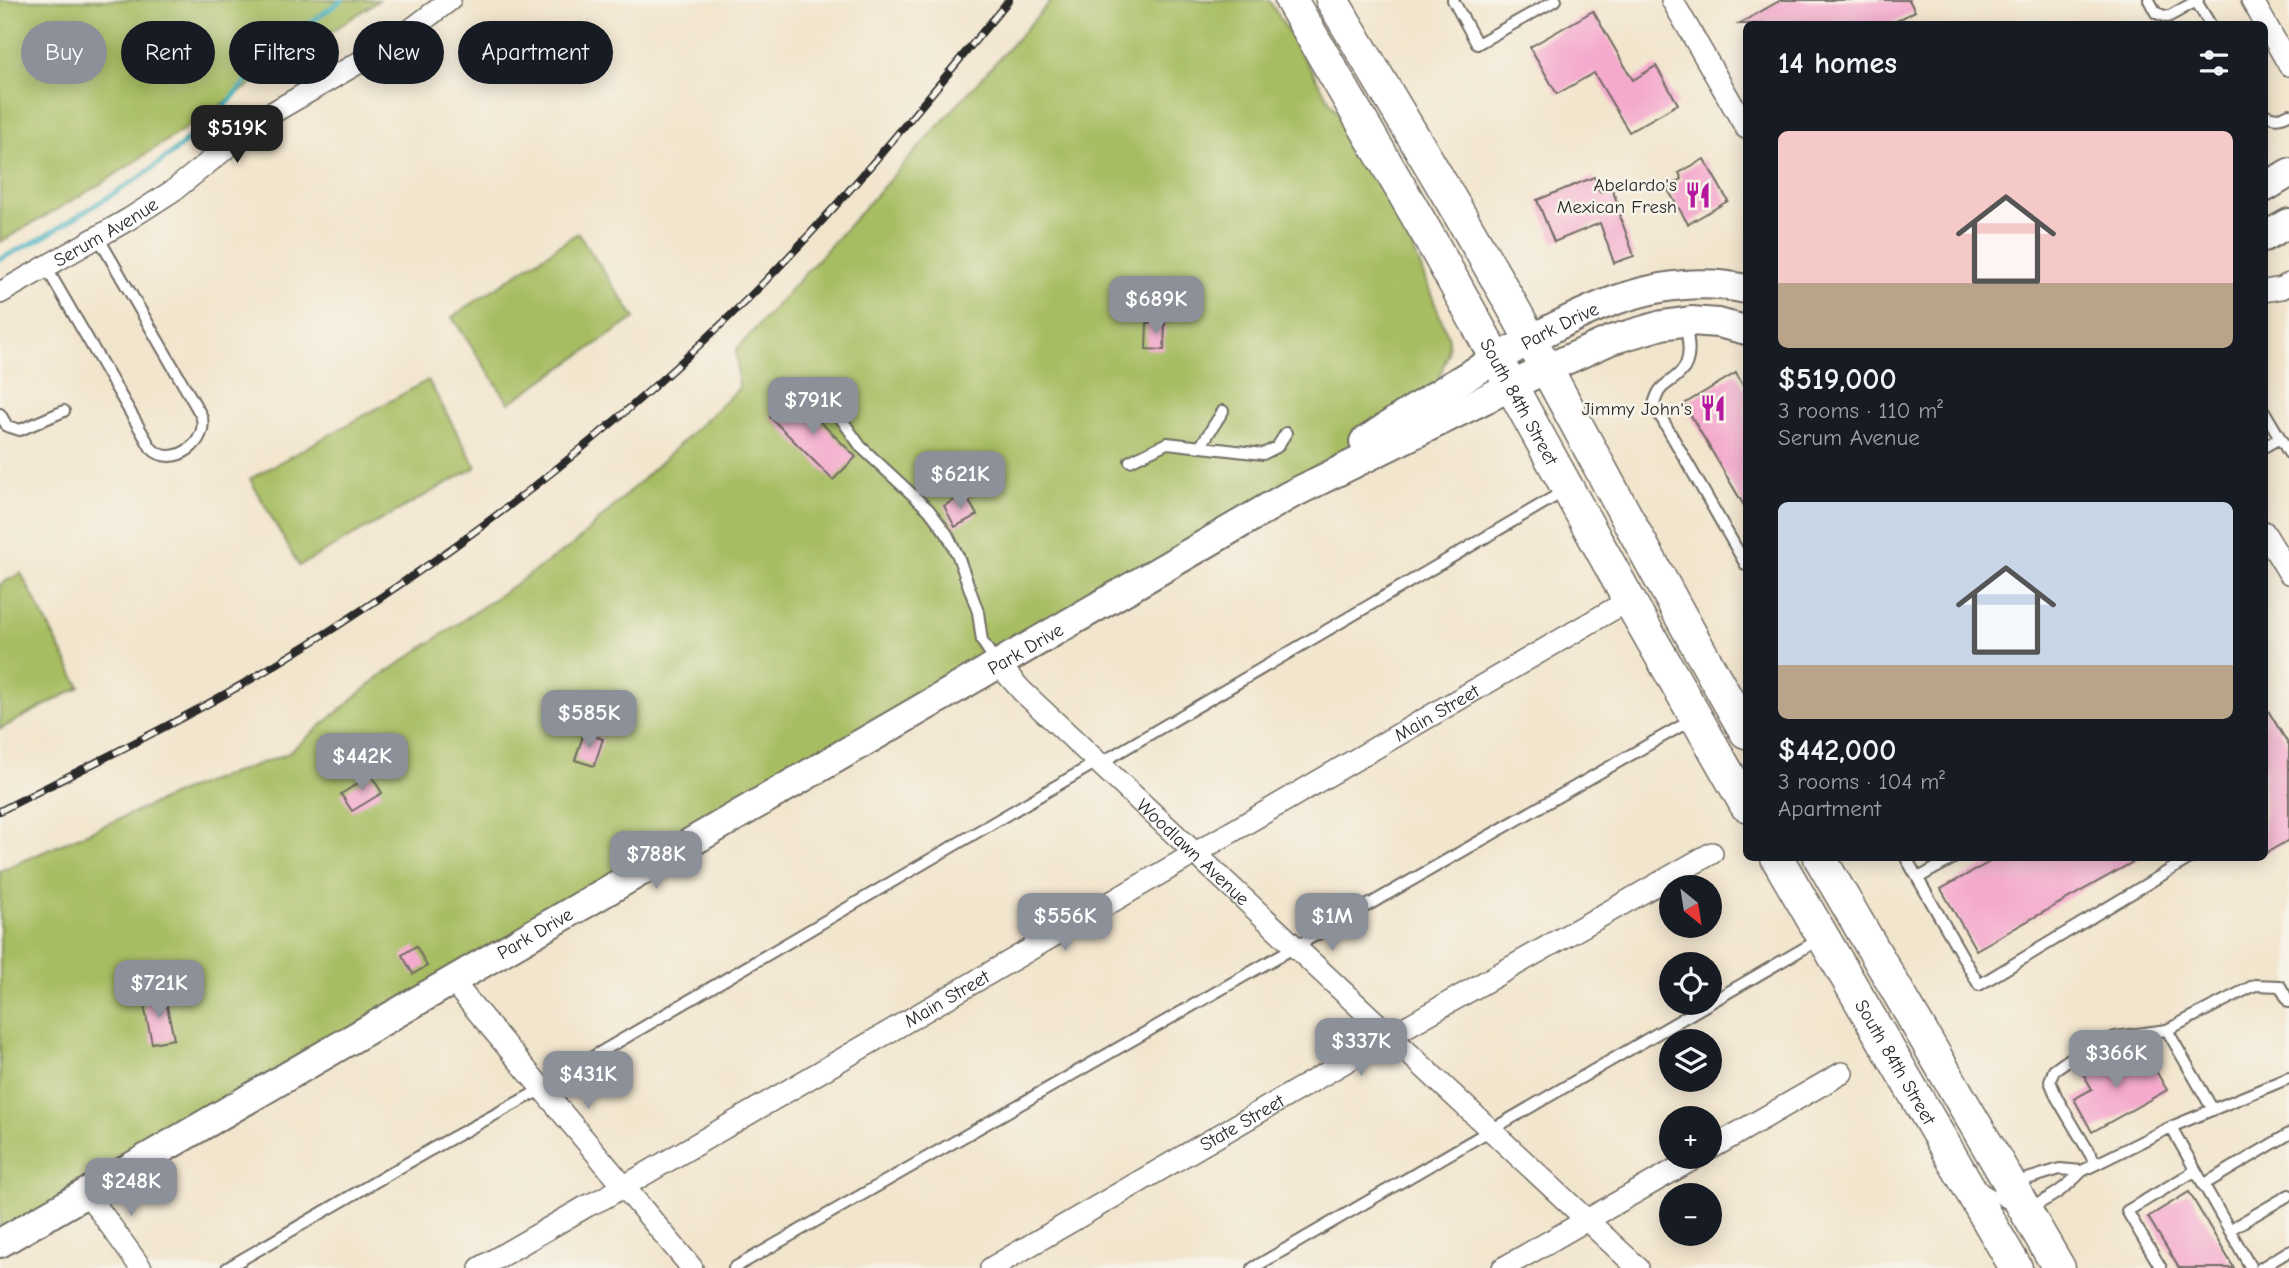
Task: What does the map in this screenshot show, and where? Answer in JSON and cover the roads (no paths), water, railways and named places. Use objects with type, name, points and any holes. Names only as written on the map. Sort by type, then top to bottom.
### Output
[{"type":"main road","name":"South 84th Street","points":[[1291,0],[1425,231],[1743,800]]},
{"type":"main road","name":"South 84th Street","points":[[1332,0],[1531,340],[1683,622],[1743,727]]},
{"type":"main road","name":"South 84th Street","points":[[1779,861],[2016,1268]]},
{"type":"main road","name":"South 84th Street","points":[[1821,861],[2059,1268]]},
{"type":"street","name":"Serum Avenue","points":[[0,293],[174,190],[265,117],[396,41],[450,0]]},
{"type":"street","points":[[1672,0],[1743,123]]},
{"type":"street","points":[[2252,0],[2264,21]]},
{"type":"street","points":[[2268,28],[2289,65]]},
{"type":"street","points":[[2268,186],[2289,173]]},
{"type":"street","points":[[2268,235],[2289,223]]},
{"type":"street","name":"Park Drive","points":[[1504,373],[1531,340],[1572,317],[1637,293],[1697,283],[1743,288]]},
{"type":"street","points":[[2268,290],[2289,284]]},
{"type":"street","name":"Park Drive","points":[[0,1243],[1287,496],[1395,421],[1504,373],[1546,369],[1625,335],[1662,325],[1685,321],[1718,323],[1743,329]]},
{"type":"street","points":[[2268,539],[2289,573]]},
{"type":"street","name":"Main Street","points":[[480,1268],[1629,600]]},
{"type":"street","name":"Woodlawn Avenue","points":[[998,664],[1098,763],[1638,1268]]},
{"type":"street","name":"State Street","points":[[991,1268],[1712,853]]},
{"type":"street","points":[[452,981],[692,1268]]},
{"type":"street","points":[[1722,1142],[1842,1073]]},
{"type":"street","points":[[1503,1268],[1676,1169]]},
{"type":"street","points":[[87,1193],[141,1268]]},
{"type":"lane","points":[[1453,0],[1477,44],[1556,0]]},
{"type":"lane","points":[[2149,0],[2156,13],[2168,17],[2197,1],[2208,21]]},
{"type":"lane","points":[[2268,116],[2282,118],[2289,114]]},
{"type":"lane","points":[[46,267],[151,448],[156,454],[172,457],[182,453],[197,443],[201,436],[204,423],[201,415],[98,237]]},
{"type":"lane","points":[[1685,321],[1688,360],[1682,372],[1662,386],[1656,394],[1654,405],[1742,545]]},
{"type":"lane","points":[[821,390],[861,447],[929,510],[947,534],[978,612],[982,641],[998,664]]},
{"type":"lane","points":[[0,414],[8,426],[20,430],[64,411]]},
{"type":"lane","points":[[1200,447],[1223,411]]},
{"type":"lane","points":[[2268,418],[2289,453]]},
{"type":"lane","points":[[1130,461],[1167,443],[1263,454],[1276,447],[1286,433]]},
{"type":"lane","points":[[2268,445],[2280,438]]},
{"type":"lane","points":[[227,1268],[542,1088],[1568,488]]},
{"type":"lane","points":[[734,1268],[1696,718]]},
{"type":"lane","points":[[1908,861],[1979,985],[2185,861]]},
{"type":"lane","points":[[1918,878],[1949,861]]},
{"type":"lane","points":[[1253,1268],[1823,938]]},
{"type":"lane","points":[[2096,1164],[2057,1098],[2050,1081],[2054,1070],[2078,1053],[2115,1037],[2167,1030],[2255,985],[2280,986],[2289,1002]]},
{"type":"lane","points":[[2167,1030],[2213,1110]]},
{"type":"lane","points":[[2017,1197],[2050,1199],[2065,1189],[2082,1171],[2171,1127],[2289,1078]]},
{"type":"lane","points":[[2171,1127],[2251,1268]]},
{"type":"lane","points":[[2203,1185],[2289,1134]]},
{"type":"lane","points":[[1961,1174],[2003,1202],[2017,1197],[2060,1169],[2082,1171]]},
{"type":"lane","points":[[2161,1268],[2127,1212],[2195,1171]]},
{"type":"lane","points":[[2229,1230],[2289,1195]]},
{"type":"lane","points":[[2261,1268],[2289,1251]]},
{"type":"waterway","points":[[0,259],[42,238],[142,176],[175,151],[228,103],[256,69],[263,55],[342,0]]},
{"type":"railway","points":[[0,811],[175,721],[278,663],[398,586],[514,502],[570,457],[679,364],[768,278],[874,162],[1009,0]]},
{"type":"place","name":"Abelardo's Mexican Fresh","points":[[1698,195]]},
{"type":"place","name":"Jimmy John's","points":[[1713,408]]}]
